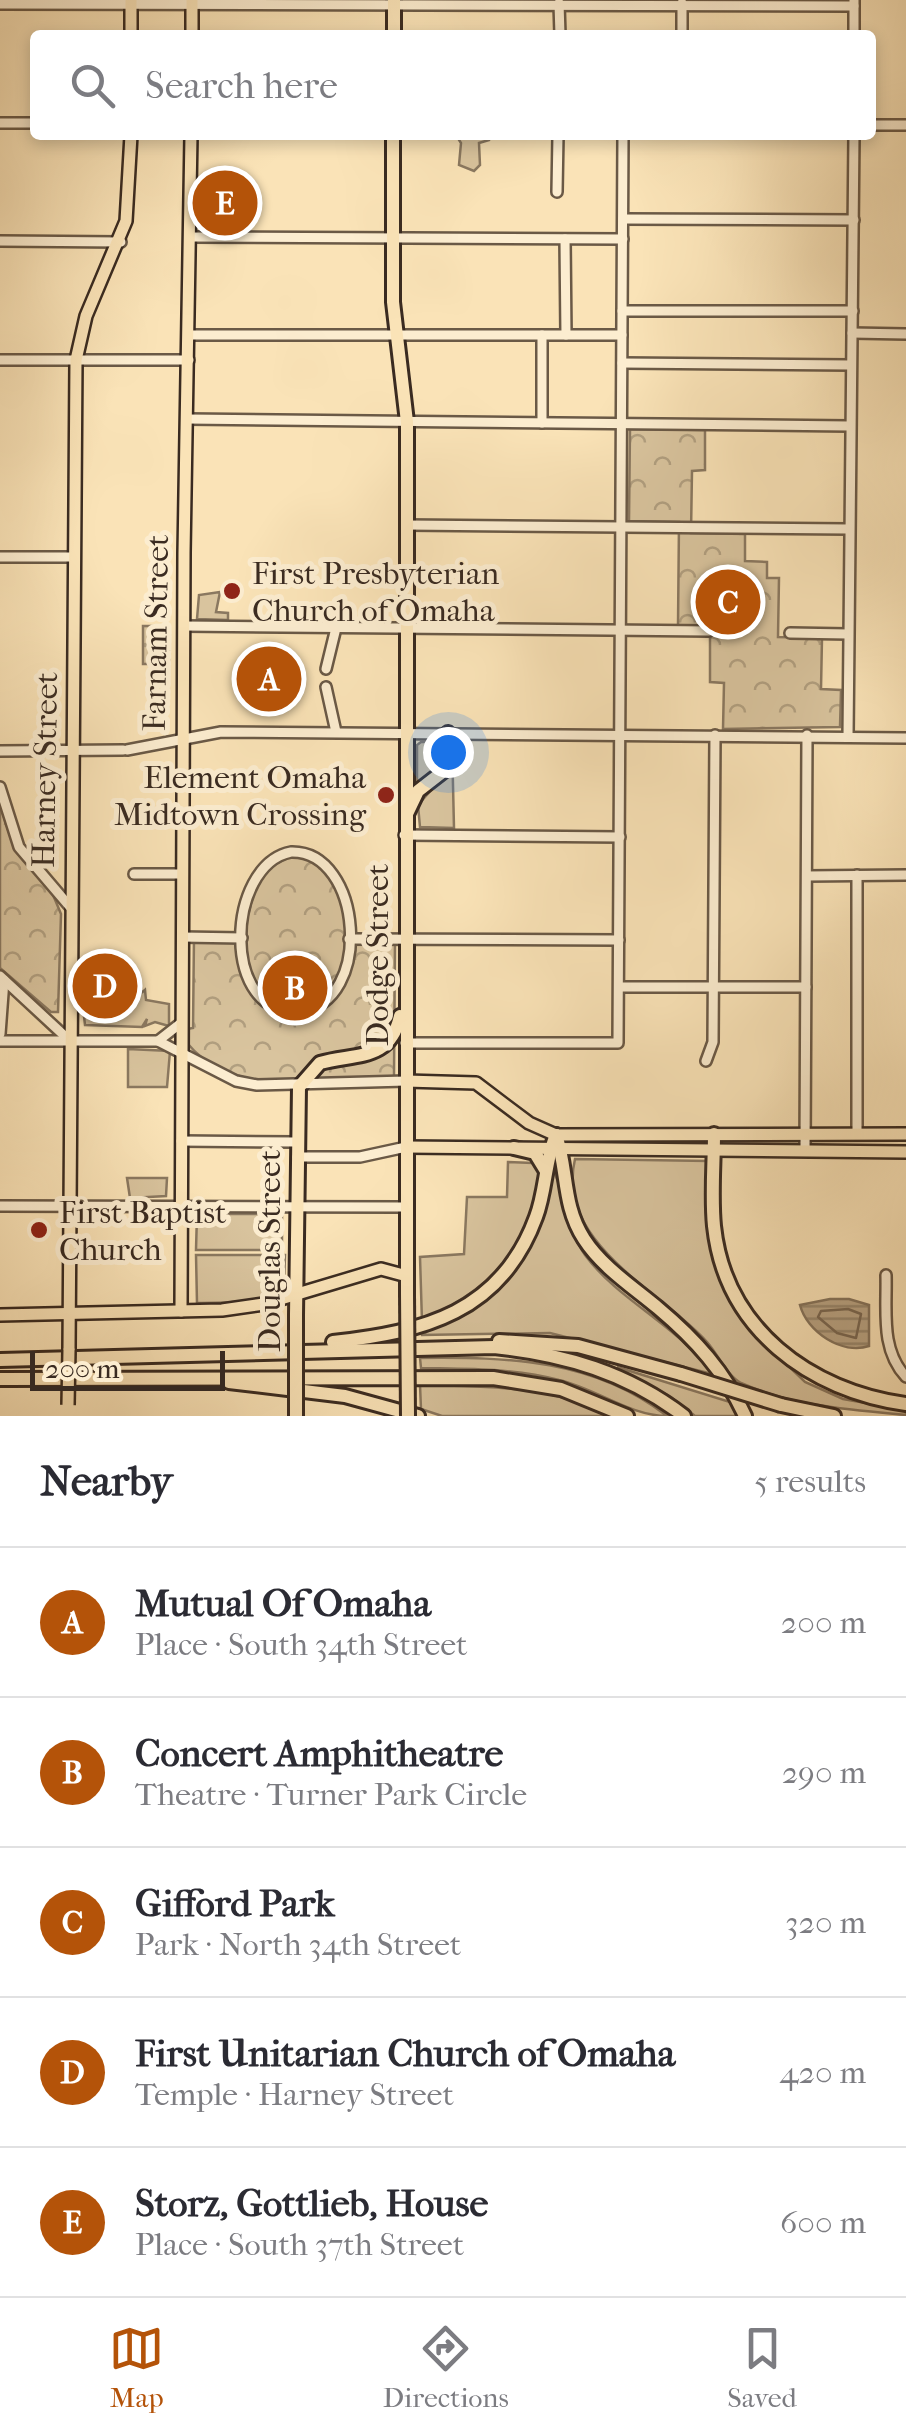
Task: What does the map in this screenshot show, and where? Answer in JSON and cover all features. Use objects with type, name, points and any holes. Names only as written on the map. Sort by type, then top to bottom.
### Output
[{"type":"highway","points":[[394,2],[394,30]]},
{"type":"highway","name":"Dodge Street","points":[[393,140],[397,335],[406,422],[404,989],[408,1416]]},
{"type":"highway","points":[[404,830],[416,794],[446,770],[448,733]]},
{"type":"highway","points":[[299,1087],[320,1063],[364,1057],[382,1048],[396,1031],[404,989]]},
{"type":"highway","points":[[382,1048],[395,1049],[406,1064]]},
{"type":"highway","name":"Douglas Street","points":[[296,1416],[299,1087]]},
{"type":"highway","points":[[714,1134],[713,1214],[719,1253],[728,1282],[754,1326],[811,1376],[868,1399],[906,1404]]},
{"type":"highway","points":[[226,1354],[403,1333],[464,1308],[488,1290],[516,1258],[536,1217],[556,1144]]},
{"type":"highway","points":[[556,1144],[564,1188],[582,1236],[600,1259],[702,1348],[725,1378],[746,1416]]},
{"type":"highway","points":[[514,1148],[536,1153],[547,1174]]},
{"type":"highway","points":[[0,1360],[554,1342],[829,1416]]},
{"type":"highway","points":[[427,1346],[505,1348],[568,1359],[635,1384],[684,1416]]},
{"type":"highway","points":[[220,1378],[240,1386],[358,1398],[418,1416]]},
{"type":"highway","points":[[0,1379],[515,1380],[570,1392],[627,1416]]},
{"type":"main road","points":[[131,2],[131,30]]},
{"type":"main road","points":[[192,2],[192,30]]},
{"type":"main road","name":"Harney Street","points":[[68,1410],[76,360],[89,308],[120,242],[130,194],[131,140]]},
{"type":"main road","name":"Farnam Street","points":[[181,1311],[191,140]]},
{"type":"main road","points":[[406,1081],[476,1084],[556,1144],[714,1151],[906,1152]]},
{"type":"main road","points":[[406,1147],[514,1148],[714,1134],[906,1134]]},
{"type":"main road","points":[[0,1314],[69,1321],[244,1308],[381,1269],[407,1276]]},
{"type":"street","points":[[559,3],[560,30]]},
{"type":"street","points":[[682,3],[682,30]]},
{"type":"street","points":[[0,4],[854,3],[854,30]]},
{"type":"street","points":[[0,123],[30,123]]},
{"type":"street","points":[[876,125],[906,125]]},
{"type":"street","points":[[557,192],[558,140]]},
{"type":"street","points":[[405,1043],[618,1044],[623,140]]},
{"type":"street","points":[[848,738],[854,140]]},
{"type":"street","points":[[623,219],[854,220]]},
{"type":"street","points":[[191,237],[623,239]]},
{"type":"street","points":[[566,239],[566,335]]},
{"type":"street","points":[[0,242],[120,242]]},
{"type":"street","points":[[622,310],[854,312]]},
{"type":"street","points":[[852,333],[906,334]]},
{"type":"street","points":[[190,335],[622,335]]},
{"type":"street","points":[[542,335],[542,422]]},
{"type":"street","points":[[0,360],[189,360]]},
{"type":"street","points":[[622,363],[850,365]]},
{"type":"street","points":[[187,418],[849,426]]},
{"type":"street","points":[[406,525],[848,529]]},
{"type":"street","points":[[0,557],[75,557]]},
{"type":"street","points":[[184,626],[709,631]]},
{"type":"street","points":[[326,669],[336,628]]},
{"type":"street","points":[[790,633],[848,634]]},
{"type":"street","points":[[326,686],[336,732]]},
{"type":"street","points":[[0,751],[125,750],[211,732],[906,738]]},
{"type":"street","points":[[706,1062],[713,1042],[714,735]]},
{"type":"street","points":[[805,1152],[807,735]]},
{"type":"street","points":[[0,787],[19,847],[70,908]]},
{"type":"street","points":[[404,830],[620,837]]},
{"type":"street","points":[[296,851],[314,855],[332,870],[344,900],[349,938],[346,967],[337,989],[316,1007],[294,1011],[270,1004],[254,989],[245,968],[242,938],[247,901],[259,872],[273,858],[296,851]]},
{"type":"street","points":[[136,874],[182,874]]},
{"type":"street","points":[[807,876],[906,875]]},
{"type":"street","points":[[857,876],[858,1134]]},
{"type":"street","points":[[182,937],[242,938]]},
{"type":"street","points":[[349,938],[620,940]]},
{"type":"street","points":[[2,978],[69,1040]]},
{"type":"street","points":[[2,978],[0,1037],[158,1040],[241,1083],[299,1087],[406,1081]]},
{"type":"street","points":[[620,987],[806,988]]},
{"type":"street","points":[[158,1040],[181,1024]]},
{"type":"street","points":[[181,1141],[297,1142]]},
{"type":"street","points":[[297,1158],[360,1157],[406,1147]]},
{"type":"street","points":[[0,1206],[406,1207]]},
{"type":"street","points":[[886,1275],[886,1338],[897,1367],[906,1377]]},
{"type":"green space","points":[[459,140],[489,140],[479,143],[480,165],[474,171],[459,165]]},
{"type":"green space","points":[[630,429],[705,430],[705,470],[692,471],[691,533],[745,534],[745,561],[767,562],[767,578],[779,578],[778,637],[822,638],[821,689],[841,690],[840,727],[723,729],[724,683],[710,682],[710,626],[678,625],[679,522],[629,521]]},
{"type":"green space","points":[[220,592],[216,612],[228,613],[228,620],[197,619],[199,595]]},
{"type":"green space","points":[[143,626],[169,626],[169,664],[143,664]]},
{"type":"green space","points":[[442,742],[444,768],[417,787],[417,745]]},
{"type":"green space","points":[[452,742],[454,828],[420,827],[418,805],[439,781]]},
{"type":"green space","points":[[0,805],[13,845],[51,890],[61,914],[58,1012],[51,1012],[0,968]]},
{"type":"green space","points":[[300,851],[336,877],[349,938],[395,939],[394,1076],[314,1083],[257,1080],[208,1062],[188,1044],[187,1029],[193,1028],[194,937],[242,938],[259,873]]},
{"type":"green space","points":[[81,990],[122,998],[145,990],[146,1000],[169,1004],[169,1026],[155,1022],[145,1026],[147,1019],[142,1027],[85,1025]]},
{"type":"green space","points":[[128,1049],[170,1051],[167,1087],[128,1087]]},
{"type":"green space","points":[[575,1159],[709,1161],[711,1237],[751,1330],[805,1382],[843,1399],[906,1410],[906,1415],[801,1402],[736,1380],[707,1342],[616,1263],[596,1240],[581,1216],[573,1189]]},
{"type":"green space","points":[[508,1162],[533,1163],[541,1168],[535,1197],[517,1244],[488,1279],[422,1322],[420,1257],[464,1254],[467,1197],[507,1197]]},
{"type":"green space","points":[[552,1169],[573,1233],[585,1255],[615,1287],[683,1341],[712,1374],[550,1333],[421,1335],[482,1302],[504,1279]]},
{"type":"green space","points":[[127,1178],[167,1178],[166,1196],[130,1198]]},
{"type":"green space","points":[[197,1214],[282,1214],[282,1250],[196,1250]]},
{"type":"green space","points":[[196,1255],[285,1255],[284,1285],[256,1299],[197,1303]]},
{"type":"green space","points":[[420,1358],[518,1361],[580,1372],[639,1397],[667,1416],[640,1412],[587,1389],[542,1376],[421,1368]]},
{"type":"green space","points":[[617,1367],[730,1402],[737,1416],[695,1416],[671,1397]]},
{"type":"green space","points":[[420,1385],[541,1393],[608,1416],[442,1416],[421,1409]]},
{"type":"water","points":[[830,1299],[869,1305],[869,1346],[837,1344],[810,1324],[800,1305]]},
{"type":"place","name":"Storz, Gottlieb, House","points":[[225,203]]},
{"type":"place","name":"First Presbyterian Church of Omaha","points":[[232,591]]},
{"type":"place","name":"Gifford Park","points":[[728,602]]},
{"type":"place","name":"Mutual Of Omaha","points":[[269,679]]},
{"type":"place","name":"Element Omaha Midtown Crossing","points":[[386,795]]},
{"type":"place","name":"First Unitarian Church of Omaha","points":[[105,986]]},
{"type":"place","name":"Concert Amphitheatre","points":[[295,988]]},
{"type":"place","name":"First Baptist Church","points":[[39,1230]]}]
